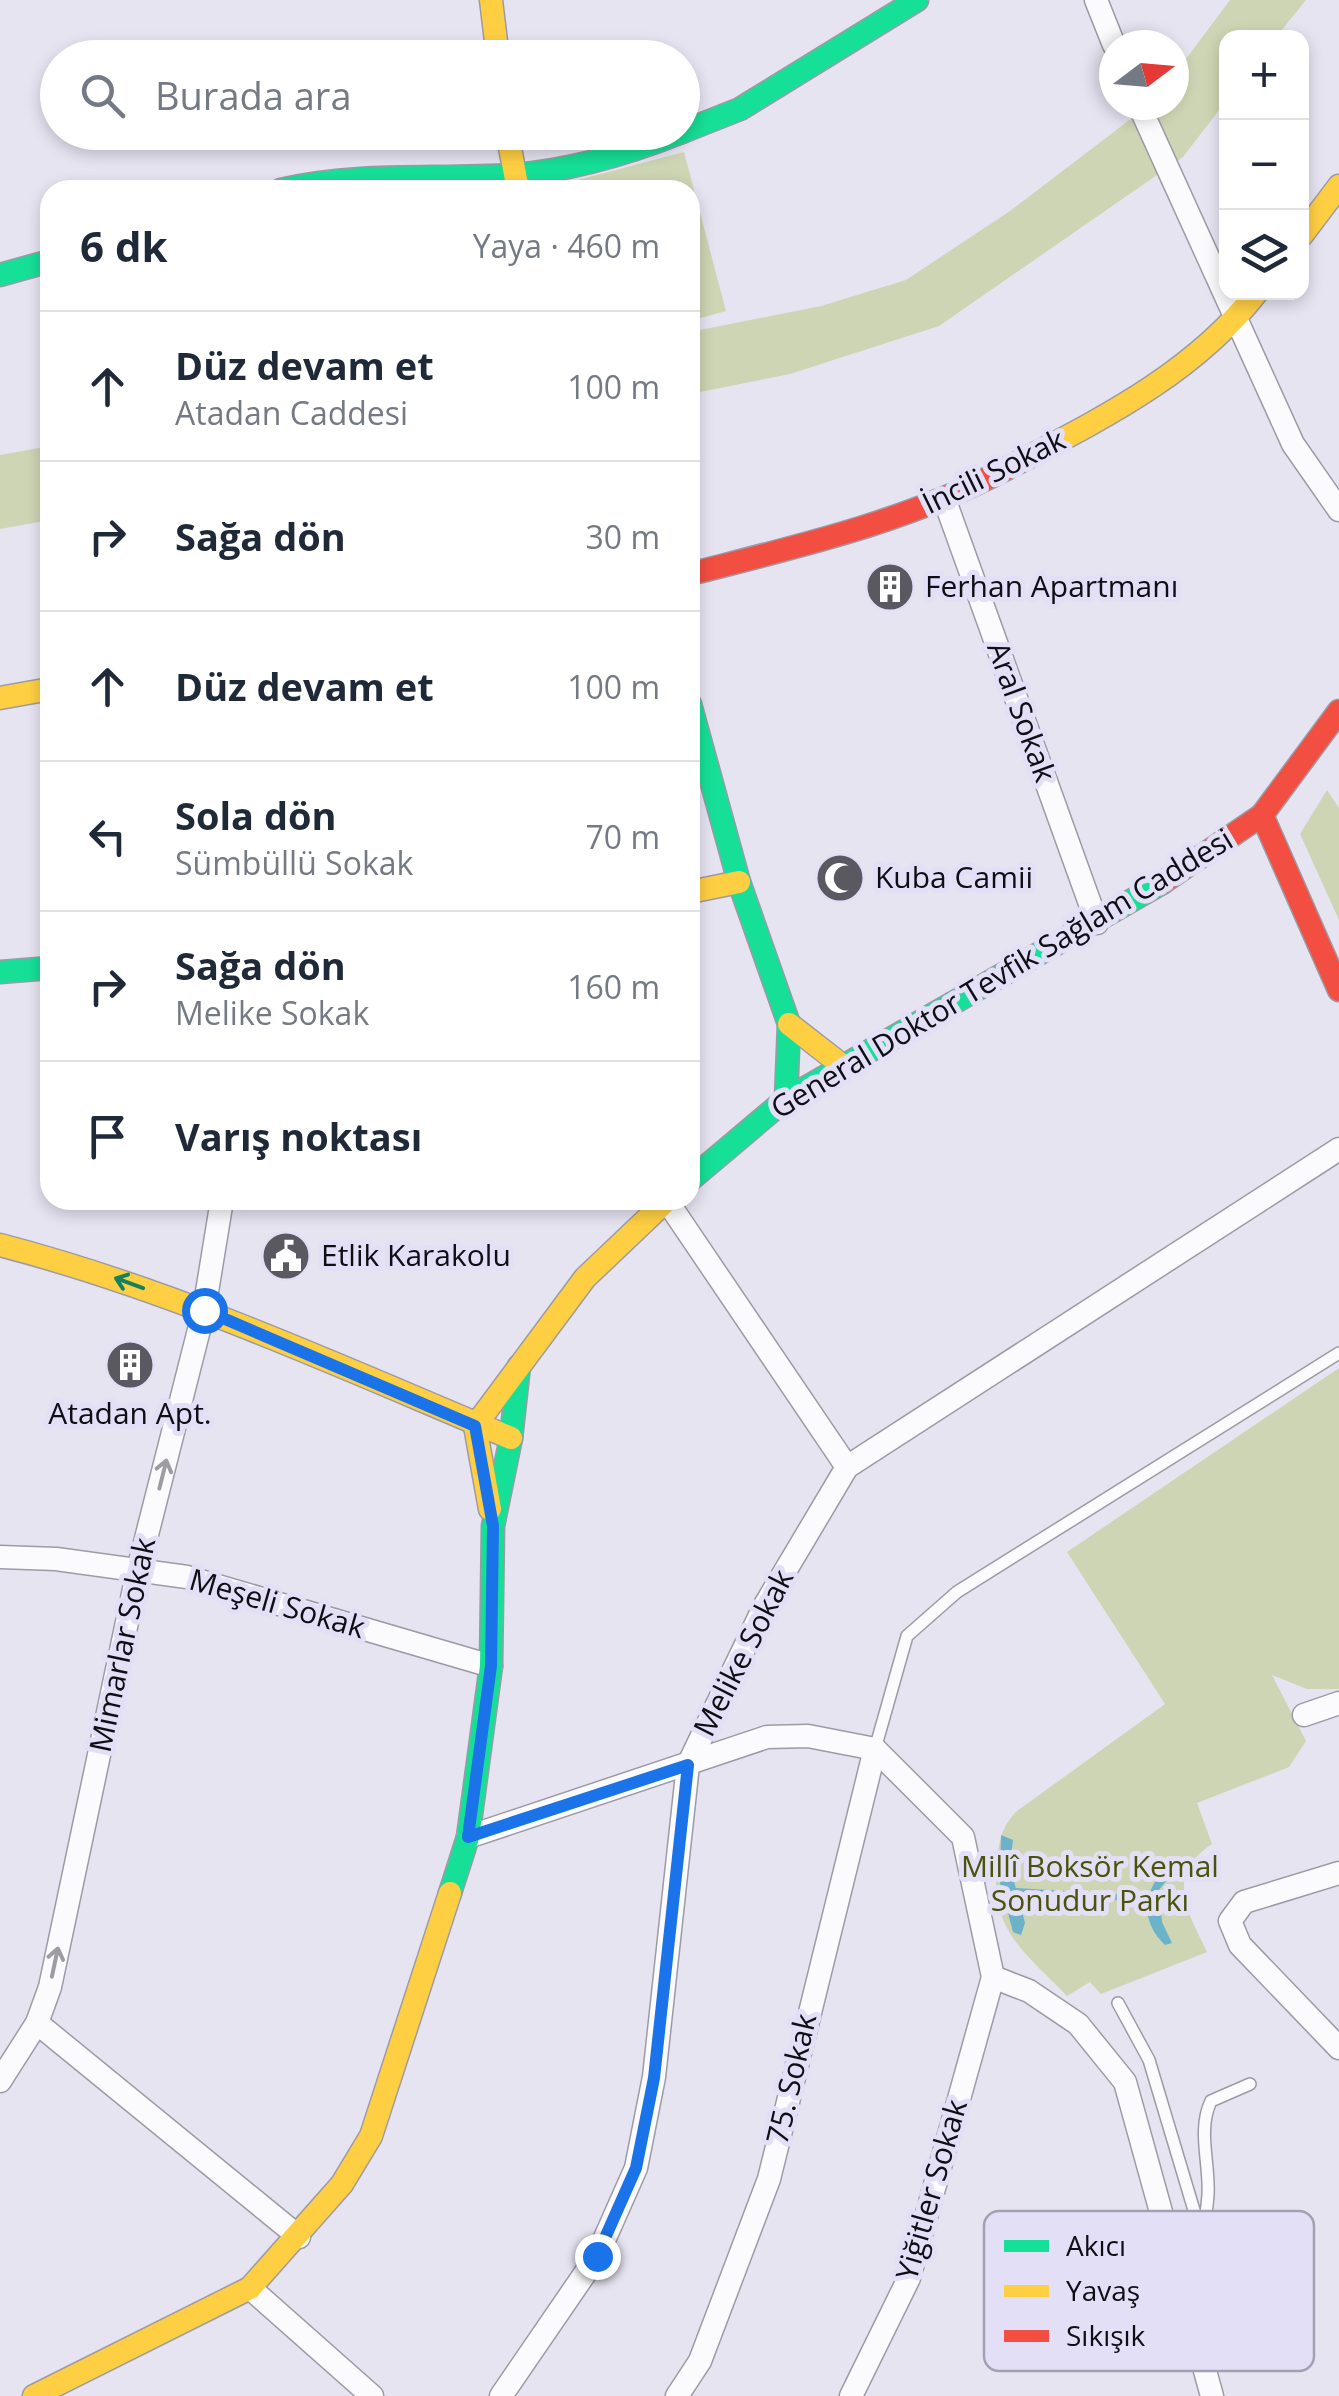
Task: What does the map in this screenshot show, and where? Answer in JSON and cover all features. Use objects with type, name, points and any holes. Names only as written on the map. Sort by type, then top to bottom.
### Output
[{"type":"street","points":[[490,0],[496,40]]},
{"type":"street","points":[[700,125],[740,110],[916,0]]},
{"type":"street","points":[[1096,0],[1108,30]]},
{"type":"street","points":[[1146,120],[1293,444],[1339,510]]},
{"type":"street","points":[[511,150],[515,180]]},
{"type":"street","points":[[524,180],[611,161],[638,150]]},
{"type":"street","points":[[377,180],[456,180]]},
{"type":"street","points":[[1309,226],[1339,186]]},
{"type":"street","points":[[0,275],[40,265]]},
{"type":"street","name":"İncili Sokak","points":[[700,571],[854,532],[944,501],[1137,400],[1236,319],[1251,300]]},
{"type":"street","name":"Aral Sokak","points":[[944,501],[1097,923]]},
{"type":"street","points":[[0,698],[40,691]]},
{"type":"street","name":"General Doktor Tevfik Sağlam Caddesi","points":[[700,1172],[786,1100],[1097,923],[1220,848],[1262,815],[1339,711]]},
{"type":"street","points":[[700,740],[739,882],[789,1024],[786,1100]]},
{"type":"street","points":[[1262,815],[1339,990]]},
{"type":"street","points":[[700,890],[739,882]]},
{"type":"street","points":[[0,972],[40,969]]},
{"type":"street","points":[[789,1024],[843,1066]]},
{"type":"street","name":"Melike Sokak","points":[[501,2396],[597,2256],[636,2168],[654,2078],[688,1765],[765,1604],[847,1466],[1339,1149]]},
{"type":"street","name":"Mimarlar Sokak","points":[[0,2080],[37,2023],[50,1987],[138,1570],[204,1310],[220,1210]]},
{"type":"street","points":[[493,1526],[475,1426],[585,1278],[656,1210]]},
{"type":"street","points":[[674,1210],[847,1466]]},
{"type":"street","points":[[0,1245],[99,1271],[204,1310],[511,1438]]},
{"type":"street","points":[[34,2396],[250,2288],[342,2184],[371,2136],[468,1837],[491,1666],[493,1526],[511,1438],[519,1366]]},
{"type":"street","name":"Meşeli Sokak","points":[[0,1557],[187,1577],[491,1666]]},
{"type":"street","points":[[1304,1715],[1339,1703]]},
{"type":"street","points":[[468,1837],[767,1737],[808,1736],[875,1749],[963,1837],[993,1977],[1029,1991],[1078,2024],[1125,2082],[1161,2211]]},
{"type":"street","name":"75. Sokak","points":[[677,2396],[700,2362],[769,2179],[810,1995],[875,1749]]},
{"type":"street","points":[[1339,1874],[1244,1902],[1230,1920],[1240,1946],[1339,2048]]},
{"type":"street","name":"Yiğitler Sokak","points":[[851,2396],[909,2278],[993,1977]]},
{"type":"street","points":[[37,2023],[299,2237]]},
{"type":"street","points":[[250,2288],[372,2396]]},
{"type":"street","points":[[1205,2371],[1212,2396]]},
{"type":"lane","points":[[875,1749],[908,1636],[957,1592],[1339,1352]]},
{"type":"lane","points":[[1118,2004],[1148,2060],[1194,2211]]},
{"type":"lane","points":[[1206,2211],[1204,2114],[1211,2101],[1250,2084]]},
{"type":"green space","points":[[1230,0],[1306,0],[1282,30],[1219,30],[1219,110],[1183,157],[939,326],[790,374],[700,392],[700,330],[821,306],[906,280],[1010,211],[1129,120],[1189,120],[1189,55]]},
{"type":"green space","points":[[684,152],[691,180],[578,180]]},
{"type":"green space","points":[[700,213],[726,311],[700,318]]},
{"type":"green space","points":[[40,448],[40,522],[0,529],[0,455]]},
{"type":"green space","points":[[1327,790],[1339,808],[1339,920],[1300,834]]},
{"type":"green space","name":"Millî Boksör Kemal Sonudur Parkı","points":[[1339,1368],[1339,1689],[1307,1689],[1272,1675],[1306,1741],[1289,1767],[1197,1803],[1212,1844],[1189,1868],[1184,1894],[1207,1952],[1101,1994],[1090,1982],[1067,1996],[1023,1951],[1004,1921],[996,1883],[1002,1833],[1017,1811],[1165,1704],[1067,1552]]},
{"type":"water","points":[[1001,1835],[1013,1840],[1010,1866],[1025,1923],[1021,1935],[1013,1932],[1000,1883]]},
{"type":"water","points":[[1173,1859],[1178,1866],[1159,1890],[1162,1922],[1172,1943],[1165,1945],[1150,1923],[1148,1900],[1157,1879]]},
{"type":"waterway","points":[[1015,1891],[1146,1899]]},
{"type":"traffic: fast","points":[[700,125],[740,109],[917,0]]},
{"type":"traffic: fast","points":[[352,180],[533,173],[631,150]]},
{"type":"traffic: fast","points":[[0,275],[40,264]]},
{"type":"traffic: fast","points":[[700,740],[739,882],[789,1024],[786,1099]]},
{"type":"traffic: fast","points":[[700,1172],[786,1099],[1162,883]]},
{"type":"traffic: fast","points":[[0,972],[40,969]]},
{"type":"traffic: fast","points":[[450,1893],[468,1837],[491,1666],[493,1526],[511,1438],[519,1366]]},
{"type":"traffic: slow","points":[[491,0],[496,40]]},
{"type":"traffic: slow","points":[[510,150],[516,180]]},
{"type":"traffic: slow","points":[[1309,226],[1339,186]]},
{"type":"traffic: slow","points":[[1006,469],[1142,394],[1204,348],[1250,300]]},
{"type":"traffic: slow","points":[[0,698],[40,691]]},
{"type":"traffic: slow","points":[[700,890],[739,882]]},
{"type":"traffic: slow","points":[[789,1024],[843,1066]]},
{"type":"traffic: slow","points":[[490,1509],[475,1426],[585,1278],[656,1210]]},
{"type":"traffic: slow","points":[[0,1245],[195,1308],[511,1438]]},
{"type":"traffic: slow","points":[[34,2396],[250,2288],[342,2184],[371,2136],[450,1893]]},
{"type":"traffic: jam","points":[[700,571],[891,518],[1006,469]]},
{"type":"traffic: jam","points":[[1162,883],[1262,815],[1339,711]]},
{"type":"traffic: jam","points":[[1262,815],[1339,990]]},
{"type":"place","name":"Ferhan Apartmanı","points":[[890,587]]},
{"type":"place","name":"Kuba Camii","points":[[840,878]]},
{"type":"place","name":"Etlik Karakolu","points":[[286,1256]]},
{"type":"place","name":"Atadan Apt.","points":[[130,1365]]},
{"type":"route","points":[[204,1310],[475,1426],[493,1526],[491,1666],[468,1837],[688,1765],[654,2078],[636,2168],[597,2256]]}]
